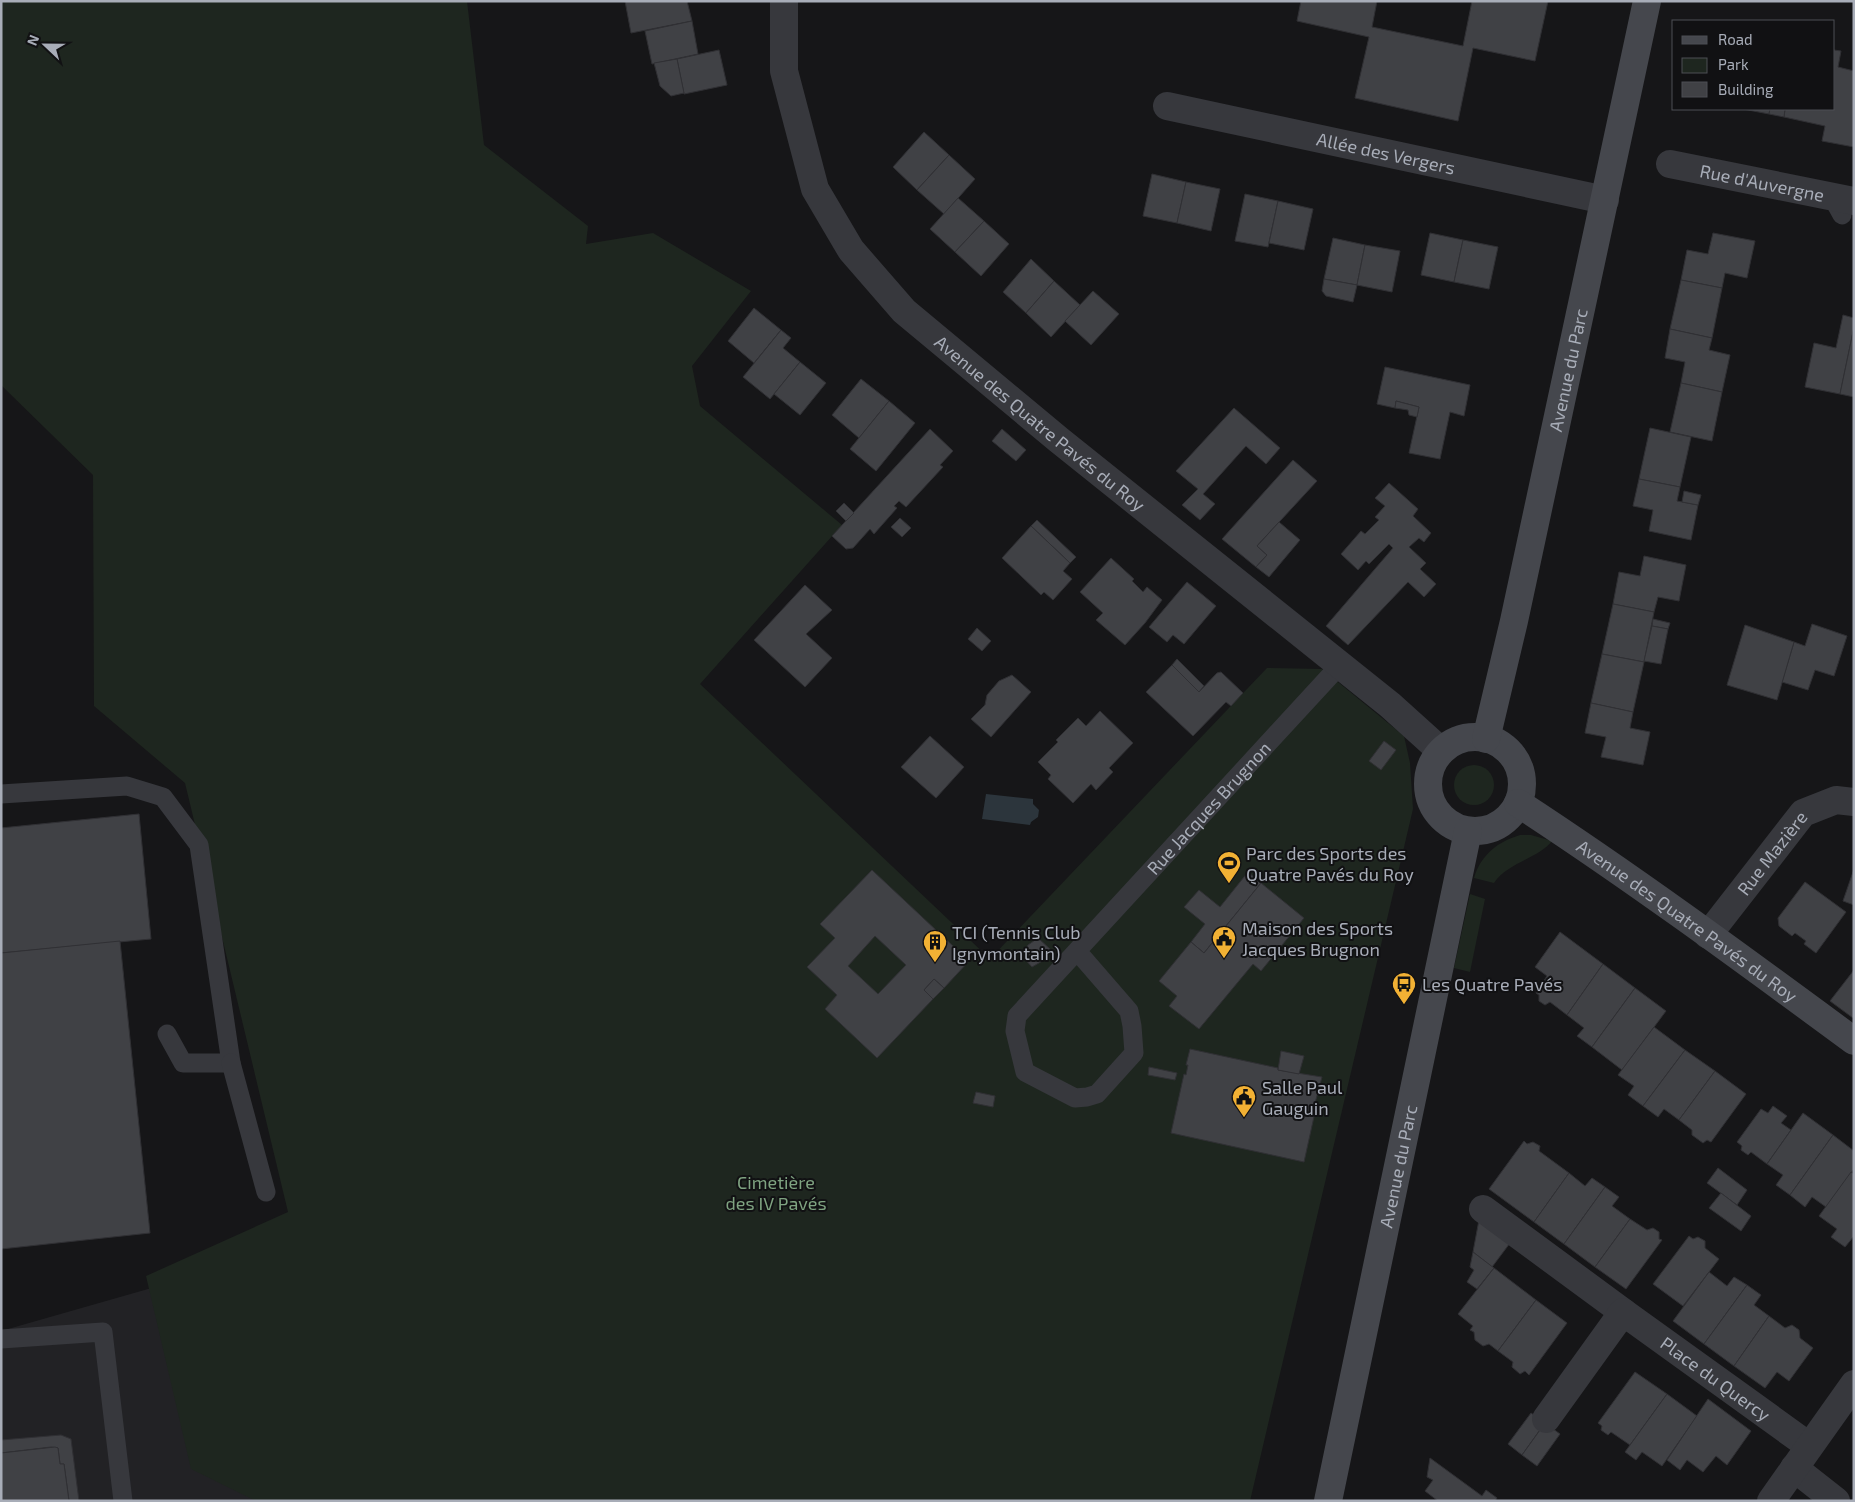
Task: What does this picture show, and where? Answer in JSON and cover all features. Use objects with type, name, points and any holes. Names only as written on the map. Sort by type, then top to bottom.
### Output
[{"type":"street","name":"Avenue des Quatre Pavés du Roy","points":[[784,1],[784,71],[815,189],[851,250],[904,311],[1059,440],[1390,705],[1442,751]]},
{"type":"street","name":"Avenue du Parc","points":[[1486,739],[1516,611],[1647,1]]},
{"type":"street","name":"Allée des Vergers","points":[[1167,106],[1605,200]]},
{"type":"street","name":"Rue d'Auvergne","points":[[1670,164],[1842,204]]},
{"type":"street","points":[[1470,738],[1486,739],[1501,745],[1513,756],[1521,779],[1521,791],[1518,803],[1509,816],[1497,825],[1483,831],[1468,831],[1454,827],[1442,818],[1433,806],[1428,792],[1428,778],[1433,763],[1442,751],[1455,742],[1470,738]]},
{"type":"street","name":"Rue Mazière","points":[[1708,935],[1803,813],[1836,800],[1854,802]]},
{"type":"street","name":"Avenue des Quatre Pavés du Roy","points":[[1518,803],[1708,935],[1854,1041]]},
{"type":"street","name":"Avenue du Parc","points":[[1328,1501],[1468,831]]},
{"type":"street","name":"Place du Quercy","points":[[1484,1209],[1623,1312],[1802,1457],[1836,1501]]},
{"type":"street","points":[[1546,1419],[1623,1312]]},
{"type":"street","points":[[1771,1501],[1854,1384]]},
{"type":"lane","name":"Rue Jacques Brugnon","points":[[1077,951],[1129,1011],[1134,1053],[1097,1094],[1075,1098],[1025,1072],[1015,1031],[1017,1016],[1340,666]]},
{"type":"lane","points":[[1,794],[126,786],[163,797],[199,845],[231,1064],[266,1192]]},
{"type":"lane","points":[[167,1034],[183,1063],[231,1064]]},
{"type":"lane","points":[[1,1339],[102,1332],[123,1501]]},
{"type":"shaded area","points":[[986,794],[1033,799],[1033,804],[1039,810],[1038,817],[1030,825],[982,819]]},
{"type":"shaded area","points":[[330,1237],[388,1501],[1,1501],[1,1331]]},
{"type":"green space","name":"Cimetière des IV Pavés","points":[[1,1],[467,1],[484,145],[588,226],[586,244],[653,233],[751,291],[692,366],[700,406],[842,525],[700,684],[990,959],[1267,668],[1322,669],[1404,736],[1410,763],[1413,809],[1250,1501],[256,1501],[191,1469],[146,1276],[288,1212],[185,783],[94,706],[93,475],[1,385]]},
{"type":"green space","points":[[1474,765],[1488,771],[1494,785],[1488,799],[1474,805],[1460,799],[1454,785],[1460,771]]},
{"type":"green space","points":[[1520,835],[1531,835],[1552,841],[1539,852],[1507,870],[1494,883],[1474,878],[1481,863],[1491,851],[1504,841]]},
{"type":"green space","points":[[1470,894],[1485,899],[1470,972],[1454,968]]},
{"type":"building","points":[[625,1],[687,1],[692,21],[631,33]]},
{"type":"building","points":[[1301,1],[1377,1],[1372,27],[1463,46],[1472,1],[1548,1],[1535,61],[1473,48],[1458,121],[1355,98],[1369,37],[1297,21]]},
{"type":"building","points":[[692,21],[698,54],[652,64],[645,31]]},
{"type":"building","points":[[719,50],[727,85],[684,94],[677,59]]},
{"type":"building","points":[[1835,50],[1841,51],[1838,67],[1854,71],[1854,147],[1822,141],[1825,126],[1784,117],[1785,110],[1835,110]]},
{"type":"building","points":[[677,59],[684,93],[671,96],[660,86],[654,63]]},
{"type":"building","points":[[1748,110],[1770,110],[1769,114]]},
{"type":"building","points":[[1770,110],[1785,110],[1784,117],[1769,114]]},
{"type":"building","points":[[924,132],[949,155],[917,190],[893,167]]},
{"type":"building","points":[[949,155],[975,179],[944,214],[917,190]]},
{"type":"building","points":[[1152,174],[1186,182],[1177,223],[1143,216]]},
{"type":"building","points":[[1186,182],[1220,189],[1211,231],[1177,223]]},
{"type":"building","points":[[1245,194],[1278,201],[1268,247],[1235,241]]},
{"type":"building","points":[[958,198],[984,221],[955,252],[930,229]]},
{"type":"building","points":[[1278,201],[1313,209],[1304,250],[1269,243]]},
{"type":"building","points":[[984,221],[1009,244],[981,276],[955,252]]},
{"type":"building","points":[[1430,233],[1463,240],[1454,282],[1421,275]]},
{"type":"building","points":[[1713,233],[1755,241],[1747,278],[1725,273],[1722,288],[1681,280],[1687,250],[1708,254]]},
{"type":"building","points":[[1333,238],[1365,245],[1357,285],[1324,279]]},
{"type":"building","points":[[1463,240],[1498,247],[1489,289],[1454,282]]},
{"type":"building","points":[[1365,245],[1400,251],[1392,292],[1357,285]]},
{"type":"building","points":[[1031,259],[1054,281],[1026,313],[1003,292]]},
{"type":"building","points":[[1324,279],[1357,285],[1353,302],[1326,296],[1322,291]]},
{"type":"building","points":[[1681,280],[1722,288],[1712,338],[1670,329]]},
{"type":"building","points":[[1054,281],[1080,305],[1051,337],[1026,313]]},
{"type":"building","points":[[1093,291],[1119,314],[1091,345],[1065,321]]},
{"type":"building","points":[[754,308],[781,330],[754,363],[728,341]]},
{"type":"building","points":[[1843,315],[1854,318],[1854,327],[1840,394],[1805,387],[1814,343],[1836,348]]},
{"type":"building","points":[[1854,327],[1854,397],[1840,394]]},
{"type":"building","points":[[1670,329],[1712,338],[1709,350],[1730,355],[1722,392],[1681,383],[1685,362],[1665,358]]},
{"type":"building","points":[[781,330],[791,338],[783,348],[800,362],[770,399],[743,377]]},
{"type":"building","points":[[800,362],[826,383],[800,415],[774,394]]},
{"type":"building","points":[[1385,367],[1470,385],[1464,416],[1450,412],[1440,459],[1409,453],[1419,407],[1396,401],[1395,408],[1377,404]]},
{"type":"building","points":[[861,379],[889,401],[859,438],[832,415]]},
{"type":"building","points":[[1681,383],[1722,392],[1712,441],[1670,432]]},
{"type":"building","points":[[889,401],[915,423],[876,471],[850,449]]},
{"type":"building","points":[[1396,401],[1419,407],[1417,417],[1409,415],[1408,410],[1395,408]]},
{"type":"building","points":[[1234,408],[1280,448],[1266,464],[1246,446],[1203,494],[1215,504],[1200,520],[1182,505],[1198,489],[1176,471]]},
{"type":"building","points":[[1650,428],[1691,437],[1680,487],[1639,479]]},
{"type":"building","points":[[930,429],[953,451],[940,465],[943,467],[906,507],[899,501],[894,506],[897,508],[874,534],[870,529],[853,548],[846,549],[832,536]]},
{"type":"building","points":[[1002,429],[1026,450],[1016,461],[992,441]]},
{"type":"building","points":[[1293,460],[1317,481],[1257,546],[1267,555],[1256,567],[1222,539]]},
{"type":"building","points":[[1639,479],[1680,487],[1677,501],[1698,505],[1691,540],[1649,531],[1653,510],[1633,506]]},
{"type":"building","points":[[1389,483],[1418,509],[1413,516],[1431,533],[1424,542],[1419,538],[1409,547],[1426,563],[1420,569],[1436,584],[1424,597],[1408,582],[1348,645],[1326,626],[1393,548],[1389,544],[1369,564],[1366,561],[1358,570],[1341,554],[1361,531],[1365,534],[1379,520],[1375,517],[1385,506],[1375,498]]},
{"type":"building","points":[[1684,491],[1701,495],[1698,505],[1682,502]]},
{"type":"building","points":[[844,503],[854,513],[846,521],[836,511]]},
{"type":"building","points":[[900,518],[911,528],[902,537],[891,527]]},
{"type":"building","points":[[1037,520],[1076,557],[1070,563],[1031,526]]},
{"type":"building","points":[[1279,522],[1300,540],[1269,577],[1256,567],[1267,555],[1257,546]]},
{"type":"building","points":[[1031,526],[1070,563],[1063,571],[1072,579],[1053,600],[1044,592],[1041,595],[1002,558]]},
{"type":"building","points":[[1644,556],[1686,565],[1679,601],[1658,597],[1654,612],[1613,604],[1619,572],[1640,576]]},
{"type":"building","points":[[1111,558],[1134,579],[1132,581],[1143,592],[1147,587],[1162,600],[1125,645],[1096,620],[1103,613],[1080,592]]},
{"type":"building","points":[[1187,582],[1216,606],[1184,644],[1173,635],[1167,642],[1149,627]]},
{"type":"building","points":[[805,585],[832,610],[806,634],[832,658],[805,687],[754,640]]},
{"type":"building","points":[[1613,604],[1654,612],[1644,662],[1602,654]]},
{"type":"building","points":[[1653,619],[1670,623],[1668,629],[1652,626]]},
{"type":"building","points":[[1812,624],[1847,636],[1834,676],[1815,670],[1808,690],[1782,682],[1794,642],[1805,646]]},
{"type":"building","points":[[1745,625],[1794,642],[1777,700],[1727,685]]},
{"type":"building","points":[[1652,626],[1668,629],[1661,664],[1644,661]]},
{"type":"building","points":[[977,628],[991,641],[982,651],[968,639]]},
{"type":"building","points":[[1602,654],[1644,662],[1633,712],[1591,703]]},
{"type":"building","points":[[1177,659],[1204,686],[1199,692],[1172,665]]},
{"type":"building","points":[[1172,665],[1199,692],[1217,673],[1221,672],[1243,693],[1231,706],[1226,702],[1193,736],[1146,692]]},
{"type":"building","points":[[1012,675],[1031,692],[991,737],[971,719],[985,705],[987,695],[999,681]]},
{"type":"building","points":[[1591,703],[1633,712],[1630,728],[1650,732],[1643,765],[1601,757],[1606,737],[1585,733]]},
{"type":"building","points":[[1100,711],[1133,743],[1109,768],[1113,772],[1096,790],[1091,784],[1073,803],[1048,779],[1051,775],[1038,762],[1078,718],[1086,726]]},
{"type":"building","points":[[930,736],[964,767],[936,798],[901,767]]},
{"type":"building","points":[[1384,741],[1396,750],[1381,770],[1369,761]]},
{"type":"building","points":[[139,814],[151,939],[1,953],[1,828]]},
{"type":"building","points":[[1854,869],[1854,905],[1843,901]]},
{"type":"building","name":"TCI (Tennis Club Ignymontain)","points":[[872,870],[969,961],[944,988],[934,979],[924,990],[933,999],[877,1058],[825,1009],[837,995],[807,967],[835,938],[820,924]],"holes":[[[875,936],[906,965],[878,994],[848,966]]]},
{"type":"building","points":[[1248,872],[1261,883],[1204,953],[1191,942],[1205,924],[1184,907],[1199,890],[1220,907]]},
{"type":"building","points":[[1805,882],[1846,912],[1816,953],[1804,944],[1806,941],[1795,933],[1792,936],[1779,926],[1778,918]]},
{"type":"building","name":"Maison des Sports Jacques Brugnon","points":[[1261,883],[1304,918],[1261,971],[1253,964],[1199,1029],[1169,1006],[1177,996],[1159,981],[1191,942],[1204,953]]},
{"type":"building","points":[[1560,932],[1603,964],[1567,1015],[1550,1002],[1545,1005],[1539,1001],[1539,995],[1536,993],[1547,976],[1535,967]]},
{"type":"building","points":[[1038,938],[1050,949],[1044,960],[1032,967],[1022,956],[1028,945]]},
{"type":"building","points":[[120,941],[150,1233],[1,1249],[1,953]]},
{"type":"building","points":[[1603,964],[1635,988],[1592,1047],[1577,1036],[1584,1028],[1567,1015]]},
{"type":"building","points":[[1854,970],[1854,1017],[1853,1018],[1830,1001]]},
{"type":"building","points":[[934,979],[944,988],[933,999],[924,990]]},
{"type":"building","points":[[1635,988],[1666,1011],[1622,1070],[1592,1047]]},
{"type":"building","points":[[1654,1027],[1685,1050],[1643,1106],[1628,1095],[1634,1086],[1618,1075]]},
{"type":"building","name":"Salle Paul Gauguin","points":[[1190,1049],[1278,1068],[1278,1070],[1322,1077],[1304,1162],[1171,1133],[1184,1074],[1186,1075],[1188,1065],[1186,1065]]},
{"type":"building","points":[[1685,1050],[1715,1071],[1679,1120],[1664,1109],[1658,1117],[1643,1106]]},
{"type":"building","points":[[1281,1051],[1304,1056],[1299,1074],[1278,1070]]},
{"type":"building","points":[[1149,1067],[1177,1073],[1175,1080],[1148,1075]]},
{"type":"building","points":[[1715,1071],[1746,1094],[1711,1142],[1707,1140],[1703,1143],[1692,1135],[1692,1130],[1679,1120]]},
{"type":"building","points":[[976,1092],[995,1096],[993,1107],[973,1103]]},
{"type":"building","points":[[1773,1106],[1787,1116],[1781,1123],[1791,1130],[1767,1164],[1751,1152],[1748,1155],[1741,1150],[1742,1146],[1737,1142],[1761,1109],[1768,1113]]},
{"type":"building","points":[[1803,1113],[1833,1135],[1790,1195],[1776,1185],[1783,1175],[1767,1164]]},
{"type":"building","points":[[1833,1135],[1854,1151],[1854,1169],[1826,1207],[1812,1197],[1805,1207],[1790,1195]]},
{"type":"building","points":[[1524,1141],[1527,1144],[1533,1142],[1540,1146],[1539,1151],[1569,1173],[1534,1222],[1489,1189]]},
{"type":"building","points":[[1718,1168],[1747,1190],[1737,1205],[1707,1183]]},
{"type":"building","points":[[1851,1172],[1854,1174],[1854,1236],[1845,1247],[1831,1237],[1837,1229],[1819,1216]]},
{"type":"building","points":[[1569,1173],[1585,1186],[1592,1178],[1605,1187],[1564,1244],[1534,1222]]},
{"type":"building","points":[[1605,1187],[1619,1197],[1612,1206],[1630,1219],[1595,1267],[1564,1244]]},
{"type":"building","points":[[1721,1193],[1751,1216],[1741,1231],[1709,1208]]},
{"type":"building","points":[[1630,1219],[1647,1230],[1653,1228],[1659,1232],[1659,1239],[1662,1240],[1626,1289],[1595,1267]]},
{"type":"building","points":[[1479,1220],[1510,1243],[1492,1267],[1473,1252]]},
{"type":"building","points":[[1689,1236],[1693,1239],[1698,1237],[1705,1241],[1705,1248],[1719,1259],[1683,1306],[1653,1284]]},
{"type":"building","points":[[1473,1252],[1494,1268],[1477,1289],[1467,1282],[1474,1270],[1470,1267]]},
{"type":"building","points":[[1494,1268],[1536,1300],[1498,1351],[1489,1344],[1483,1346],[1475,1340],[1474,1332],[1470,1330],[1473,1326],[1458,1314]]},
{"type":"building","points":[[1709,1272],[1727,1286],[1734,1277],[1747,1285],[1704,1344],[1673,1321]]},
{"type":"building","points":[[1747,1285],[1761,1295],[1754,1305],[1769,1316],[1734,1366],[1704,1344]]},
{"type":"building","points":[[1536,1300],[1567,1323],[1529,1375],[1525,1371],[1520,1374],[1512,1367],[1513,1362],[1498,1351]]},
{"type":"building","points":[[1769,1316],[1785,1328],[1792,1325],[1799,1330],[1800,1338],[1813,1348],[1789,1381],[1777,1372],[1765,1388],[1734,1366]]},
{"type":"building","points":[[1635,1372],[1667,1394],[1630,1445],[1611,1432],[1608,1435],[1601,1430],[1602,1426],[1598,1423]]},
{"type":"building","points":[[1667,1394],[1697,1416],[1662,1466],[1642,1452],[1636,1460],[1625,1452]]},
{"type":"building","points":[[1708,1399],[1751,1431],[1727,1465],[1716,1456],[1703,1472],[1687,1460],[1680,1470],[1667,1460]]},
{"type":"building","points":[[1531,1413],[1545,1423],[1522,1455],[1508,1444]]},
{"type":"building","points":[[1545,1423],[1560,1434],[1537,1466],[1522,1455]]},
{"type":"building","points":[[61,1435],[71,1439],[79,1501],[69,1501],[64,1464],[60,1464],[58,1448],[51,1447],[1,1453],[1,1440]]},
{"type":"building","points":[[58,1448],[60,1464],[64,1464],[69,1501],[1,1501],[1,1453]]},
{"type":"building","points":[[1430,1458],[1482,1496],[1486,1490],[1497,1498],[1495,1501],[1438,1501],[1425,1491],[1433,1480],[1427,1477]]},
{"type":"place","name":"Parc des Sports des Quatre Pavés du Roy","points":[[1229,884]]},
{"type":"place","name":"Maison des Sports Jacques Brugnon","points":[[1224,959]]},
{"type":"place","name":"TCI (Tennis Club Ignymontain)","points":[[935,963]]},
{"type":"place","name":"Les Quatre Pavés","points":[[1404,1005]]},
{"type":"place","name":"Salle Paul Gauguin","points":[[1244,1118]]}]
